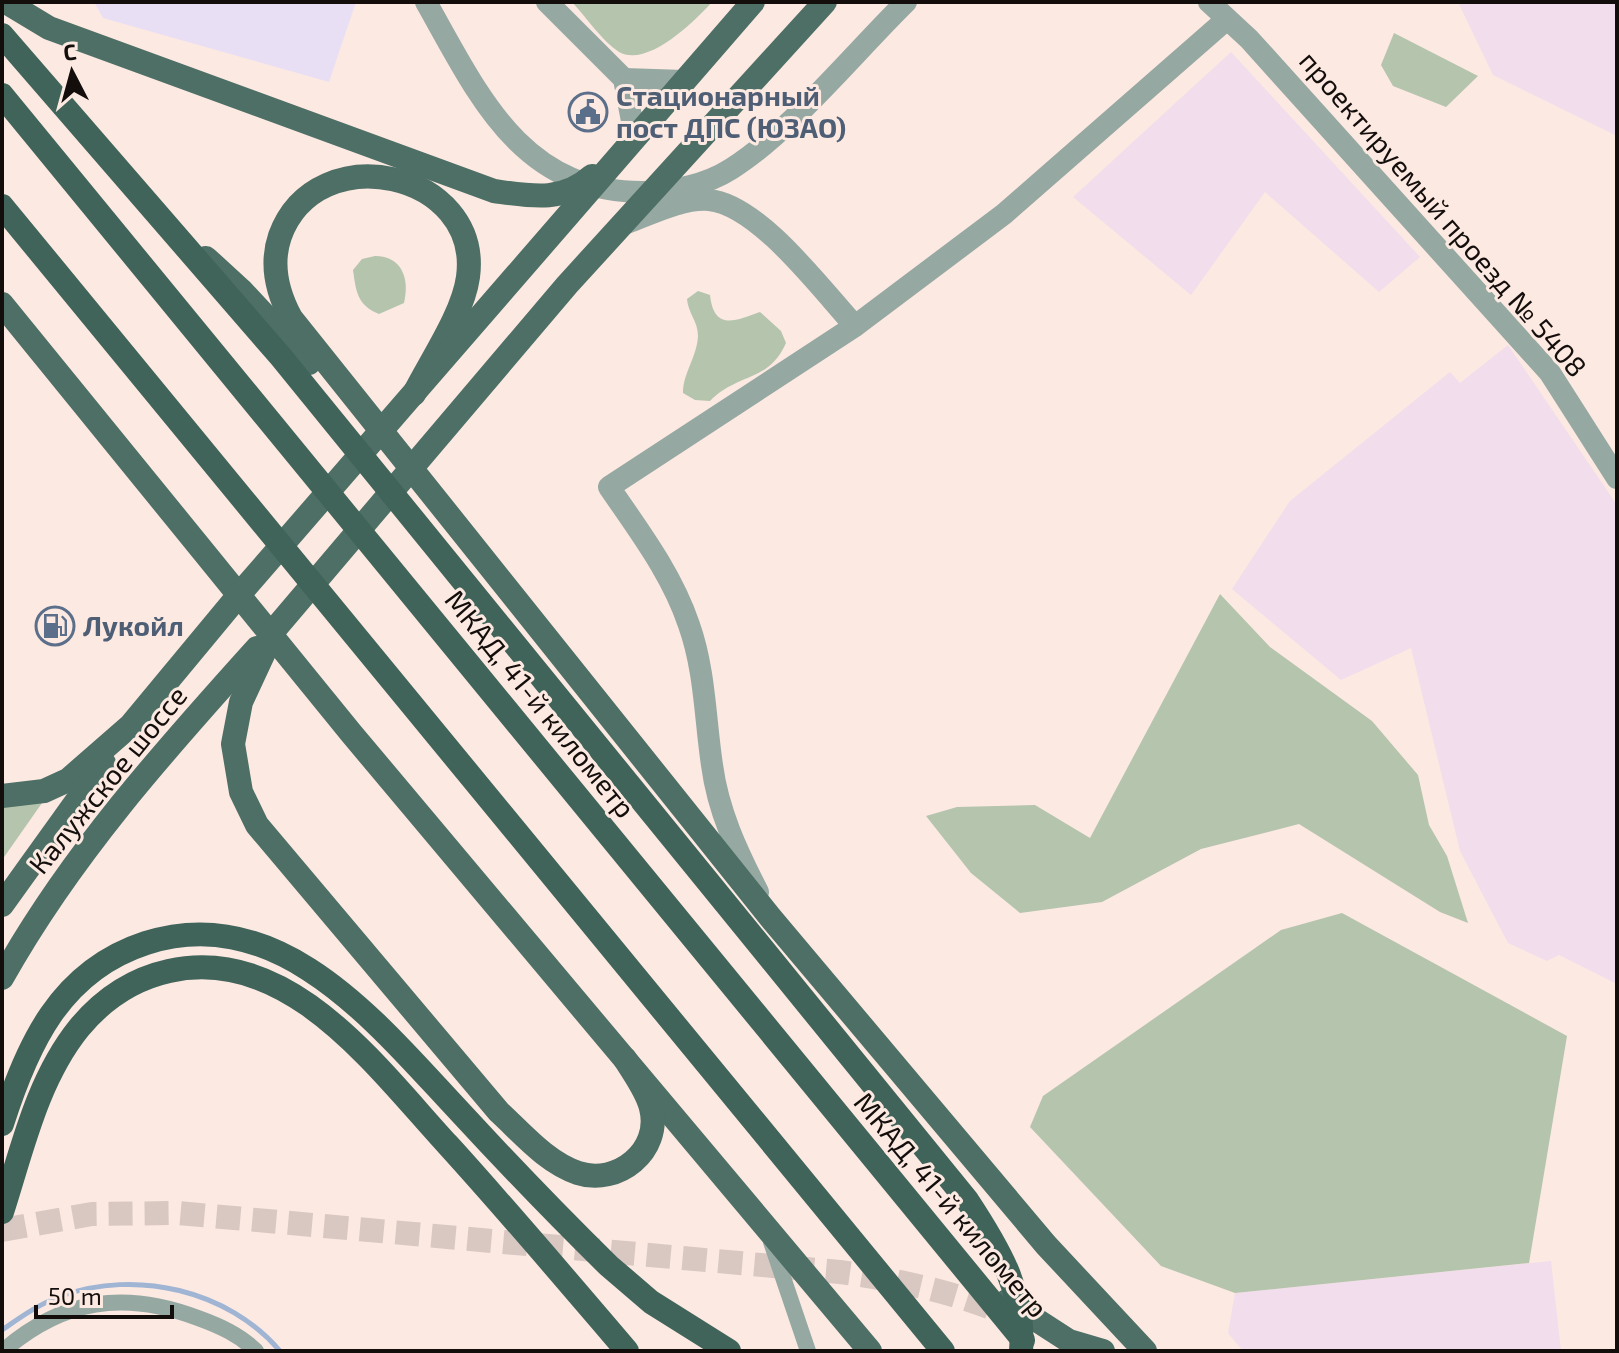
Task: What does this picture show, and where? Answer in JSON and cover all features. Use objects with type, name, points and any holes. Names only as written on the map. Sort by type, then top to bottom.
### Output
[{"type":"highway","points":[[2,35],[165,221],[291,345],[475,593],[967,1200],[999,1251],[1019,1308],[1021,1351]]},
{"type":"highway","name":"МКАД, 41-й километр","points":[[2,95],[1032,1351]]},
{"type":"highway","points":[[2,206],[943,1351]]},
{"type":"highway","points":[[2,1124],[18,1074],[47,1017],[68,990],[94,969],[128,949],[167,937],[207,934],[248,939],[286,955],[323,978],[360,1007],[609,1266],[651,1302],[729,1351]]},
{"type":"highway","points":[[2,1212],[44,1087],[78,1029],[99,1006],[143,979],[184,968],[216,967],[251,975],[279,988],[340,1031],[478,1179],[627,1351]]},
{"type":"main road","points":[[6,2],[49,28],[494,191],[555,196],[572,191],[616,158]]},
{"type":"main road","points":[[2,796],[44,791],[68,780],[131,725],[243,590],[753,2]]},
{"type":"main road","points":[[625,1059],[652,1110],[652,1133],[643,1152],[619,1171],[603,1175],[582,1174],[561,1166],[499,1112],[280,856],[257,825],[241,792],[233,744],[241,702],[275,629],[567,285],[627,223],[825,2]]},
{"type":"main road","points":[[414,394],[461,304],[468,274],[466,244],[453,217],[418,188],[372,175],[342,179],[313,192],[291,214],[278,242],[275,274],[291,345],[392,447],[770,917],[1046,1245],[1145,1351]]},
{"type":"main road","points":[[2,304],[11,322],[351,733],[870,1351]]},
{"type":"main road","name":"Калужское шоссе","points":[[2,978],[47,905],[118,808],[275,629]]},
{"type":"main road","name":"Калужское шоссе","points":[[2,905],[131,725]]},
{"type":"main road","points":[[935,1234],[1008,1302],[1048,1330],[1103,1351]]},
{"type":"street","points":[[547,2],[624,79],[635,137]]},
{"type":"street","points":[[427,5],[487,108],[509,136],[540,163],[599,189],[660,192],[694,185],[729,171],[759,149],[906,2]]},
{"type":"street","name":"проектируемый проезд № 5408","points":[[1209,2],[1408,213],[1544,367],[1617,478]]},
{"type":"street","points":[[770,917],[733,844],[719,801],[700,665],[690,627],[657,558],[609,487],[855,326],[1004,214],[1227,19]]},
{"type":"street","points":[[624,79],[684,81]]},
{"type":"street","points":[[627,223],[682,204],[707,200],[732,205],[760,226],[855,326]]},
{"type":"street","points":[[751,1209],[772,1245],[806,1345]]},
{"type":"street","points":[[3,1351],[49,1319],[99,1303],[125,1301],[174,1309],[213,1323],[256,1351]]},
{"type":"shaded area","points":[[94,2],[356,2],[329,82],[103,18]]},
{"type":"shaded area","points":[[1458,2],[1617,2],[1617,136],[1493,75]]},
{"type":"shaded area","points":[[1231,52],[1420,257],[1379,292],[1265,192],[1191,295],[1073,197]]},
{"type":"shaded area","points":[[1508,345],[1617,505],[1617,984],[1559,955],[1547,961],[1508,943],[1460,851],[1411,648],[1341,680],[1232,589],[1290,501],[1450,372],[1460,383]]},
{"type":"shaded area","points":[[1551,1261],[1561,1351],[1243,1351],[1228,1333],[1235,1293]]},
{"type":"green space","points":[[572,2],[712,2],[669,40],[643,54],[630,55],[619,52],[606,42]]},
{"type":"green space","points":[[1394,33],[1478,76],[1446,107],[1393,86],[1381,65]]},
{"type":"green space","points":[[375,256],[392,260],[398,265],[406,286],[404,303],[379,314],[362,302],[353,270],[362,259]]},
{"type":"green space","points":[[698,291],[710,295],[712,306],[721,319],[734,320],[760,312],[781,331],[786,343],[771,365],[732,385],[710,401],[695,400],[683,393],[698,336],[687,299]]},
{"type":"green space","points":[[1220,594],[1270,647],[1372,721],[1418,775],[1429,825],[1447,856],[1468,923],[1440,912],[1299,824],[1201,849],[1102,902],[1020,913],[971,873],[926,816],[957,807],[1035,805],[1090,838]]},
{"type":"green space","points":[[42,803],[2,860],[2,804]]},
{"type":"green space","points":[[1342,913],[1567,1036],[1529,1263],[1235,1293],[1161,1266],[1030,1127],[1043,1096],[1281,930]]},
{"type":"waterway","points":[[2,1330],[61,1296],[90,1288],[150,1285],[179,1290],[234,1313],[259,1330],[280,1351]]},
{"type":"tunnel","points":[[2,1230],[92,1214],[178,1213],[840,1272],[924,1287],[1004,1313]]},
{"type":"place","name":"Стационарный пост ДПС (ЮЗАО)","points":[[588,112]]},
{"type":"place","name":"Лукойл","points":[[55,626]]}]
